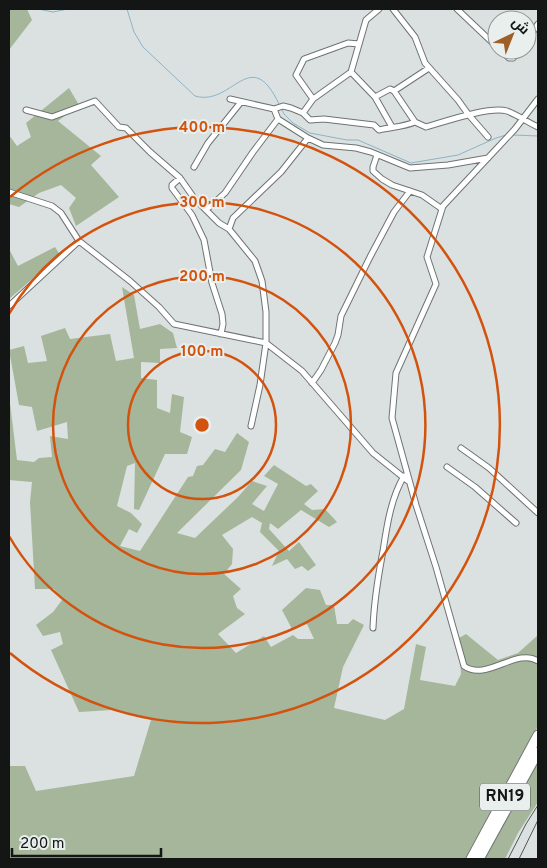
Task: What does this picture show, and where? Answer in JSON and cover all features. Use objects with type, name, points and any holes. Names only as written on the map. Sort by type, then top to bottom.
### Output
[{"type":"highway","name":"RN19","points":[[471,859],[538,735]]},
{"type":"highway","name":"RN19","points":[[479,859],[538,752]]},
{"type":"street","points":[[303,113],[313,99],[350,72],[366,20],[379,9]]},
{"type":"street","points":[[393,9],[412,32],[424,63],[488,136]]},
{"type":"street","points":[[458,9],[487,37]]},
{"type":"street","points":[[313,99],[296,75],[304,59],[348,43],[359,44]]},
{"type":"street","points":[[394,91],[429,68]]},
{"type":"street","points":[[350,72],[375,96],[392,126]]},
{"type":"street","points":[[375,96],[390,89],[394,91],[415,122],[426,127],[468,114],[504,110],[538,127]]},
{"type":"street","points":[[230,99],[303,113],[310,120],[324,119],[374,125],[379,130],[392,126],[401,127],[415,122]]},
{"type":"street","points":[[538,99],[504,142],[443,206],[427,257],[436,284],[396,374],[392,418],[409,482],[436,567],[464,666],[478,671],[508,661],[530,658],[538,661]]},
{"type":"street","points":[[26,110],[52,117],[95,101],[118,127],[126,128],[180,178],[194,198],[229,229],[255,261],[262,281],[266,312],[266,343],[260,385],[251,426]]},
{"type":"street","points":[[194,167],[208,143],[242,102]]},
{"type":"street","points":[[206,210],[225,193],[278,119],[278,108]]},
{"type":"street","points":[[278,119],[323,145],[356,148],[410,168],[448,165],[488,158]]},
{"type":"street","points":[[229,229],[233,218],[281,172],[308,138]]},
{"type":"street","points":[[377,155],[372,167],[373,171],[382,179],[392,186],[422,195],[442,209]]},
{"type":"street","points":[[180,178],[172,185],[172,188],[192,215],[204,240],[212,283],[222,314],[223,324],[220,334]]},
{"type":"street","points":[[312,383],[335,343],[341,316],[370,257],[394,212],[410,191]]},
{"type":"street","points":[[9,192],[52,206],[61,213],[79,241],[130,281],[159,307],[174,324],[266,343],[302,371],[373,453],[409,482]]},
{"type":"street","points":[[9,306],[79,241]]},
{"type":"street","points":[[461,448],[489,468],[538,513]]},
{"type":"street","points":[[447,467],[516,523]]},
{"type":"street","points":[[373,628],[375,599],[390,509],[403,477],[407,472]]},
{"type":"green space","points":[[9,9],[27,9],[32,20],[9,50]]},
{"type":"green space","points":[[69,88],[79,105],[58,121],[101,156],[91,165],[119,197],[76,226],[69,208],[76,198],[61,185],[39,193],[19,207],[9,204],[9,135],[17,146],[31,137],[26,123]]},
{"type":"green space","points":[[55,247],[60,255],[9,299],[9,249],[18,266]]},
{"type":"green space","points":[[122,287],[134,295],[140,329],[160,324],[173,333],[177,348],[160,349],[160,363],[141,362],[141,378],[157,380],[157,408],[170,413],[172,394],[184,397],[180,432],[192,437],[187,454],[165,454],[139,510],[134,509],[135,463],[127,466],[117,506],[131,513],[142,524],[137,533],[129,529],[120,546],[140,551],[188,477],[193,476],[197,466],[203,465],[215,449],[225,452],[237,433],[249,442],[241,470],[177,533],[195,538],[252,481],[267,486],[252,504],[264,511],[278,484],[264,476],[274,465],[306,486],[311,484],[318,491],[304,504],[312,510],[325,509],[337,522],[329,527],[301,510],[278,529],[270,523],[269,529],[289,551],[299,542],[316,565],[308,571],[302,566],[295,569],[287,559],[272,566],[279,551],[260,532],[262,523],[252,517],[222,535],[233,549],[232,564],[224,574],[241,589],[233,596],[237,608],[245,614],[218,634],[236,653],[264,636],[271,647],[293,635],[298,639],[314,639],[307,624],[292,629],[282,610],[306,588],[320,590],[326,605],[334,605],[337,624],[348,624],[353,619],[364,625],[343,667],[334,708],[385,720],[404,709],[416,644],[426,647],[420,680],[455,686],[461,674],[459,638],[466,634],[498,660],[518,653],[538,635],[538,726],[467,859],[9,859],[9,765],[25,766],[36,791],[134,776],[151,720],[112,710],[79,712],[51,650],[63,644],[60,632],[43,636],[36,625],[53,612],[62,600],[54,589],[35,589],[30,502],[32,482],[9,480],[9,395],[17,460],[34,462],[39,458],[52,457],[50,436],[68,439],[67,422],[37,431],[32,407],[19,405],[9,350],[24,346],[28,363],[47,361],[41,336],[65,328],[70,339],[110,334],[116,361],[134,358]]},
{"type":"green space","points":[[538,754],[538,802],[518,833],[505,859],[482,859]]},
{"type":"waterway","points":[[38,9],[53,12],[68,9]]},
{"type":"waterway","points":[[127,9],[134,32],[143,47],[195,96],[208,97],[250,78],[259,79],[269,87],[279,104]]},
{"type":"waterway","points":[[281,108],[293,123],[310,133],[347,140],[358,140],[411,163],[458,155],[506,135]]},
{"type":"waterway","points":[[513,135],[538,136]]},
{"type":"railway","points":[[508,859],[538,805]]},
{"type":"railway","points":[[519,859],[538,820]]}]
